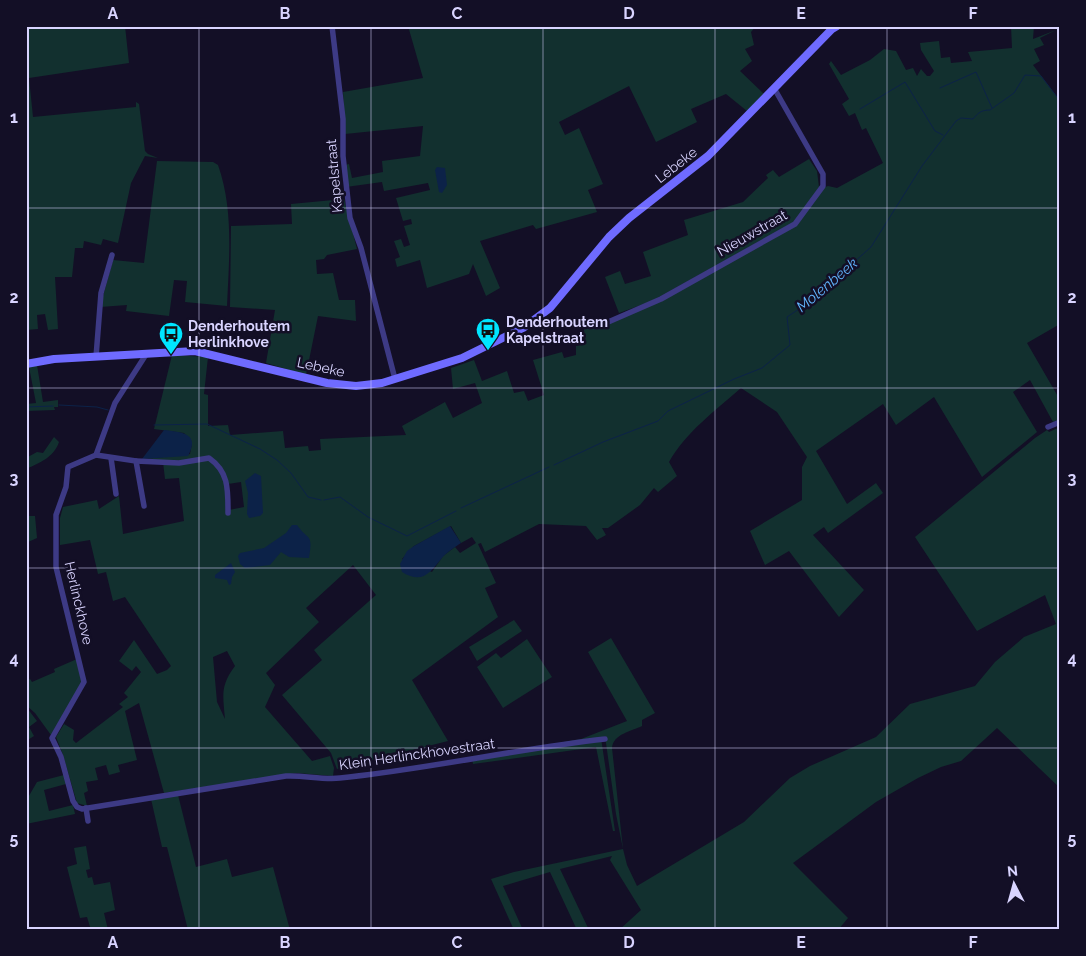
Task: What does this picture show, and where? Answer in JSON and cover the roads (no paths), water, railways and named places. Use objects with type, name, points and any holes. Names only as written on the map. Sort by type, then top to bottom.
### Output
[{"type":"street","name":"Kapelstraat","points":[[332,26],[343,119],[343,166],[350,218],[361,248],[395,379]]},
{"type":"street","name":"Lebeke","points":[[26,364],[54,360],[181,351],[210,353],[343,385],[370,385],[462,358],[531,323],[550,308],[628,218],[708,156],[837,26]]},
{"type":"street","name":"Nieuwstraat","points":[[635,310],[677,291],[787,230],[795,224],[823,186],[823,174],[774,88]]},
{"type":"street","points":[[96,357],[101,293],[112,256]]},
{"type":"street","name":"Lebeke","points":[[531,323],[599,326],[635,310]]},
{"type":"street","points":[[147,353],[115,403],[96,455],[136,461],[179,462],[209,458],[223,470],[228,484],[228,512]]},
{"type":"street","points":[[1048,427],[1060,422]]},
{"type":"street","name":"Herlinckhove","points":[[86,808],[77,807],[73,801],[61,757],[52,738],[84,682],[58,576],[56,515],[66,487],[68,467],[96,455]]},
{"type":"street","points":[[111,458],[116,494]]},
{"type":"street","points":[[136,461],[144,506]]},
{"type":"street","name":"Klein Herlinckhovestraat","points":[[86,808],[286,776],[336,779],[398,772],[604,739]]},
{"type":"street","points":[[86,808],[88,821]]},
{"type":"water","points":[[437,167],[445,168],[447,185],[442,193],[439,192],[435,170]]},
{"type":"water","points":[[164,430],[182,433],[191,438],[192,443],[188,456],[142,459]]},
{"type":"water","points":[[255,473],[261,476],[263,513],[260,516],[249,518],[247,514],[248,493],[245,481]]},
{"type":"water","points":[[292,525],[297,525],[309,538],[309,558],[289,557],[281,552],[270,565],[245,568],[240,564],[238,556],[240,553],[264,548],[286,533]]},
{"type":"water","points":[[450,526],[461,543],[446,554],[430,572],[421,577],[409,576],[402,572],[400,564],[407,551]]},
{"type":"water","points":[[231,563],[235,572],[229,585],[227,580],[215,578],[215,575]]},
{"type":"waterway","points":[[940,88],[976,72],[992,108]]},
{"type":"waterway","name":"Molenbeek","points":[[554,465],[603,442],[658,421],[668,411],[734,379],[762,368],[790,345],[787,317],[808,303],[871,247],[922,166],[956,121],[961,118],[973,119],[980,112],[990,110],[1014,93],[1025,75],[1041,76],[1060,101]]},
{"type":"waterway","points":[[860,109],[905,82],[935,131],[943,135]]},
{"type":"waterway","name":"Molenbeek","points":[[59,405],[97,407],[108,410]]},
{"type":"waterway","name":"Molenbeek","points":[[26,407],[53,406]]},
{"type":"waterway","name":"Molenbeek","points":[[154,425],[207,424],[260,449],[277,460],[291,473],[308,497],[321,500]]},
{"type":"waterway","name":"Molenbeek","points":[[461,508],[549,467]]},
{"type":"waterway","name":"Molenbeek","points":[[324,500],[340,497],[368,517],[407,536],[456,511]]},
{"type":"place","name":"Denderhoutem Kapelstraat","points":[[488,351]]},
{"type":"place","name":"Denderhoutem Herlinkhove","points":[[171,355]]}]
